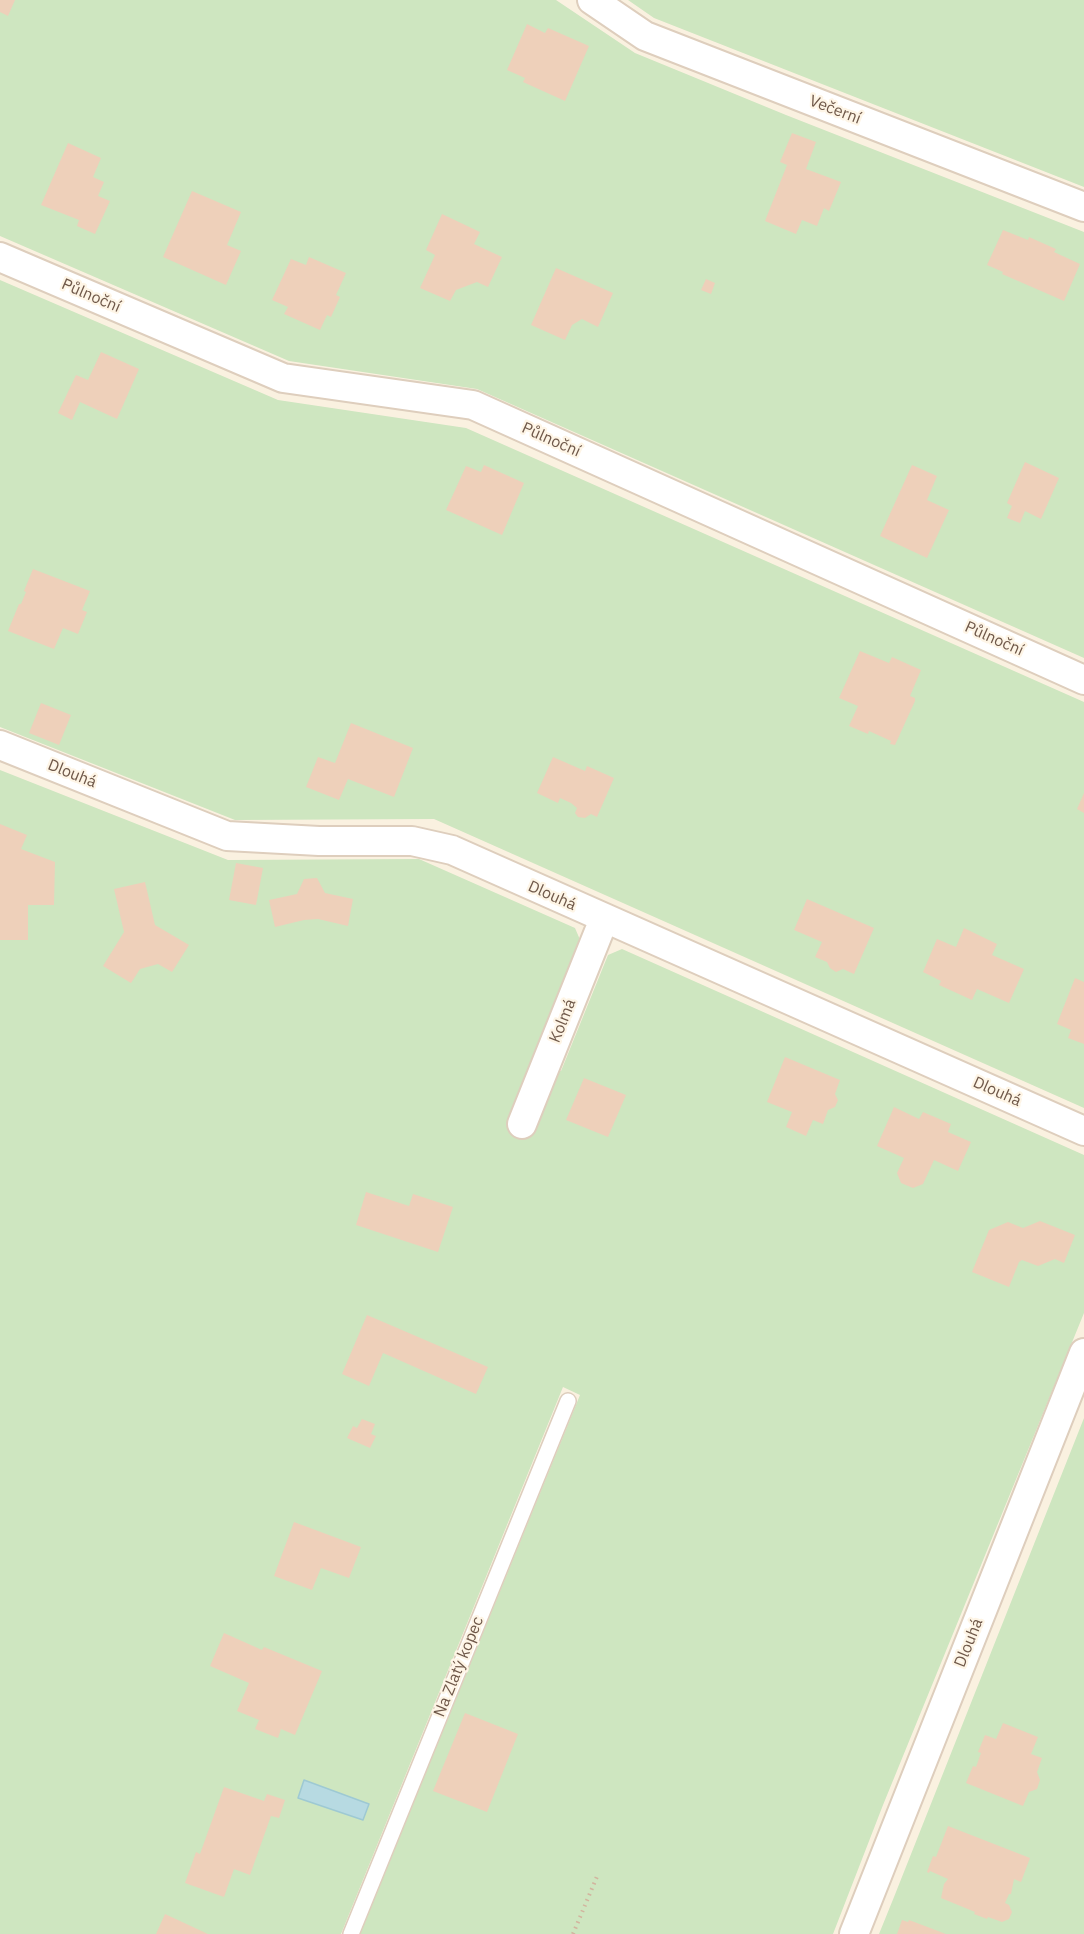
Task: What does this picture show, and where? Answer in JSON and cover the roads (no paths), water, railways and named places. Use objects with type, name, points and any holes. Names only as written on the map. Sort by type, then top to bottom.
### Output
[{"type":"street","name":"Večerní","points":[[592,0],[645,36],[1084,207]]},
{"type":"street","name":"Půlnoční","points":[[0,257],[284,378],[473,405],[1084,680]]},
{"type":"street","name":"Dlouhá","points":[[0,745],[226,836],[319,841],[412,841],[452,850],[1084,1131]]},
{"type":"street","name":"Kolmá","points":[[522,1124],[604,919]]},
{"type":"street","name":"Dlouhá","points":[[854,1934],[1084,1353]]},
{"type":"lane","name":"Na Zlatý kopec","points":[[351,1934],[568,1401]]},
{"type":"water","points":[[304,1780],[369,1804],[363,1820],[298,1798]]}]
